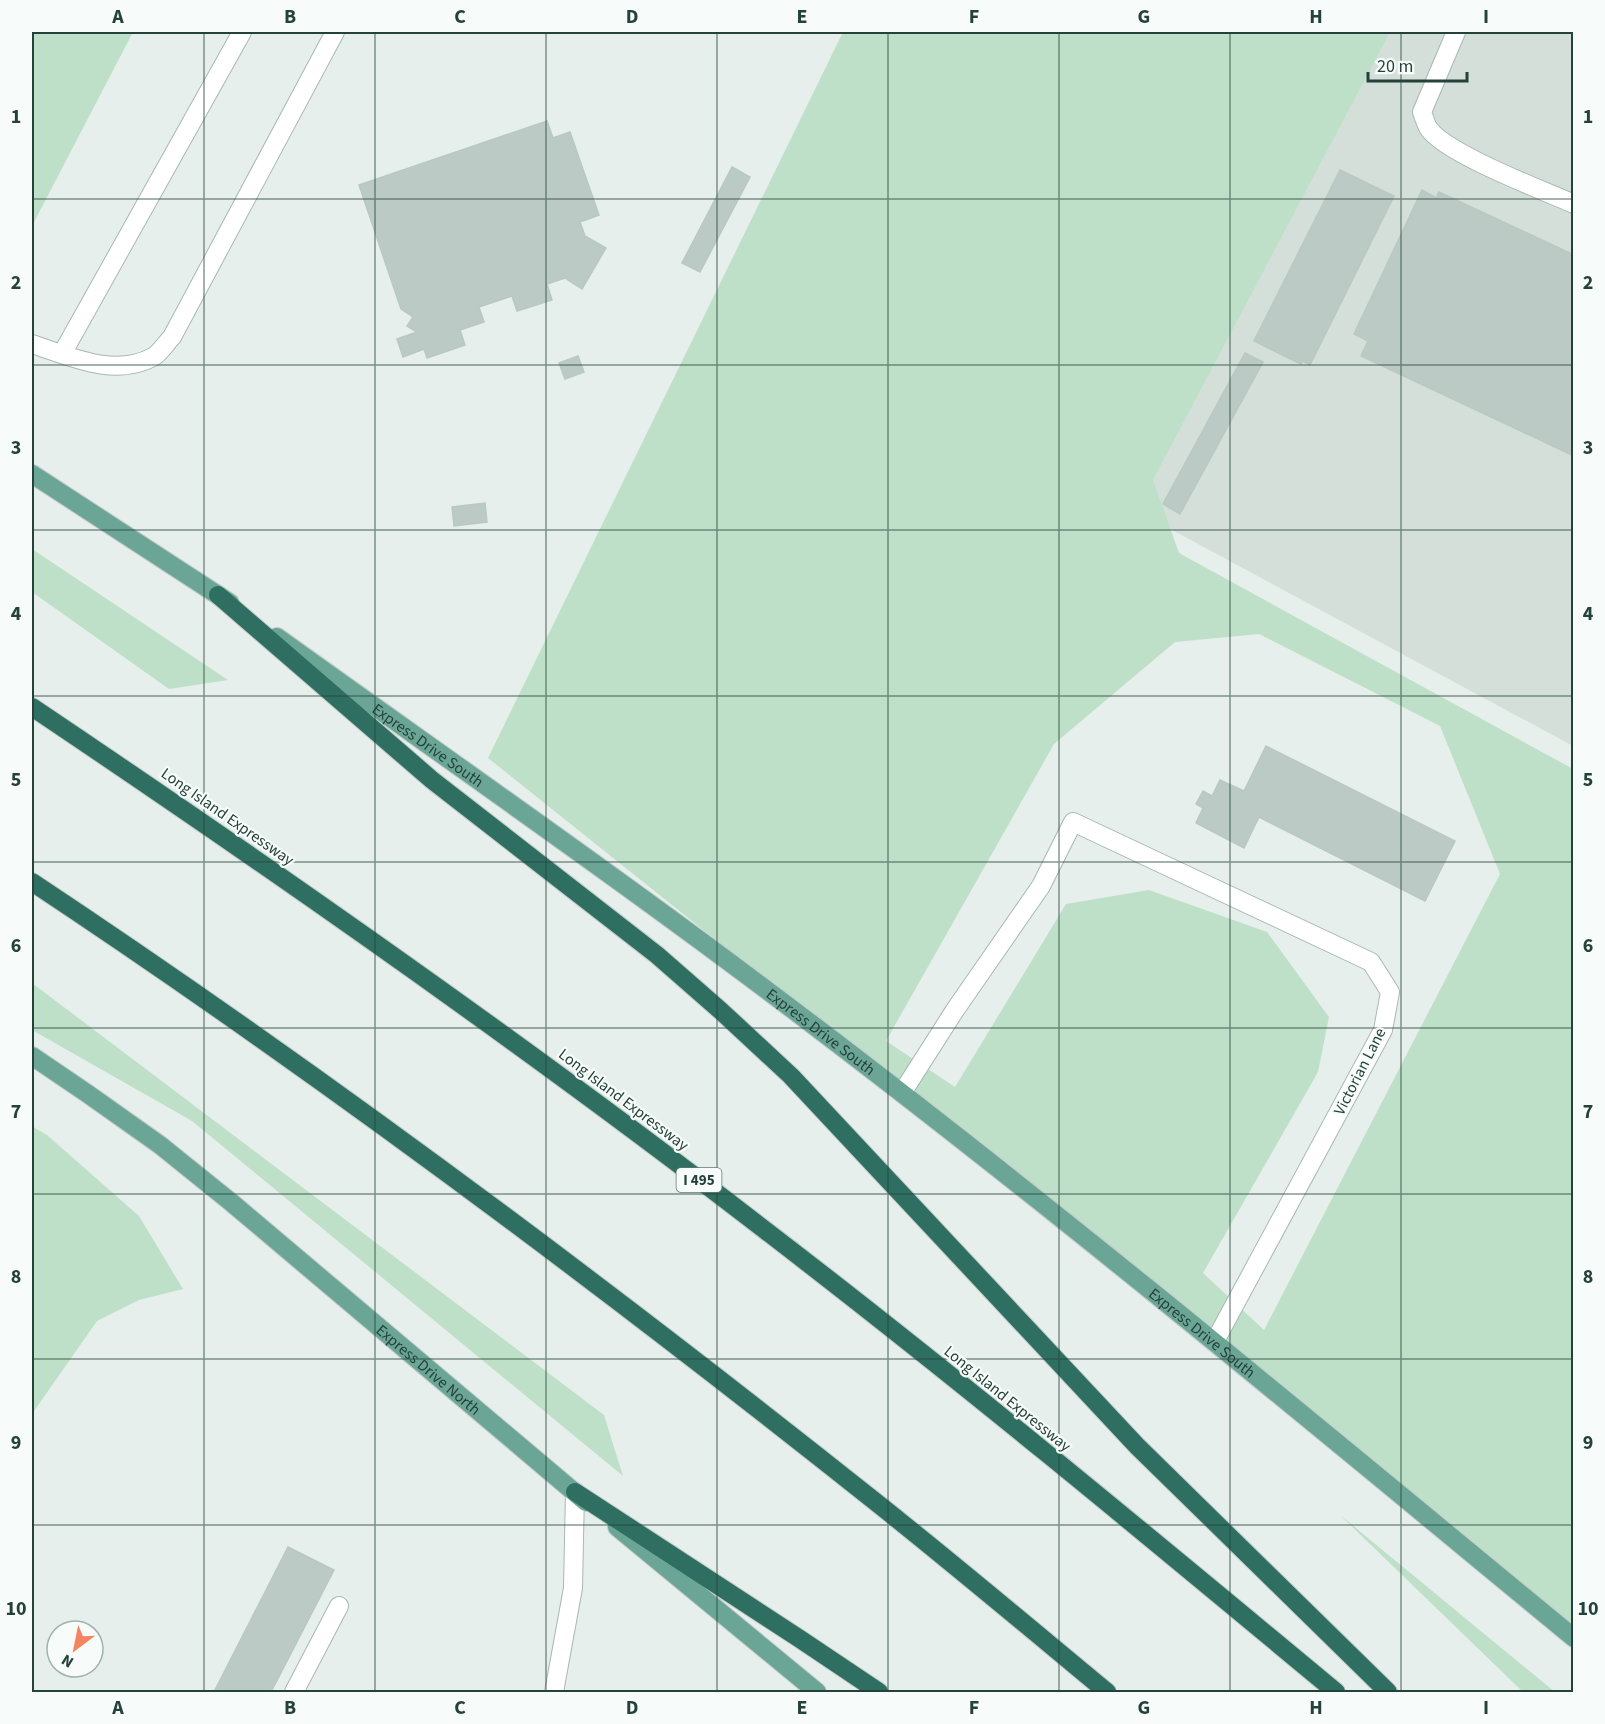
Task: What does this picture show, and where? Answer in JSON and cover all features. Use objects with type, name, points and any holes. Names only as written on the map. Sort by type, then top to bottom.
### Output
[{"type":"highway","points":[[218,595],[432,780],[657,955],[791,1076],[1137,1446],[1388,1692]]},
{"type":"highway","name":"Long Island Expressway","points":[[32,706],[381,946],[573,1085],[724,1199],[960,1384],[1336,1692]]},
{"type":"highway","points":[[32,882],[303,1069],[503,1214],[870,1498],[1107,1692]]},
{"type":"highway","points":[[575,1492],[879,1692]]},
{"type":"main road","name":"Express Drive South","points":[[32,474],[218,595],[669,916],[902,1093],[1215,1341],[1574,1638]]},
{"type":"main road","name":"Express Drive North","points":[[32,1056],[160,1145],[241,1210],[575,1492],[817,1692]]},
{"type":"lane","points":[[62,354],[242,32]]},
{"type":"lane","points":[[32,344],[99,365],[129,365],[154,357],[172,337],[335,32]]},
{"type":"lane","points":[[1455,32],[1422,112],[1429,129],[1445,144],[1498,171],[1574,204]]},
{"type":"lane","name":"Victorian Lane","points":[[902,1093],[955,1010],[1041,886],[1073,822],[1371,962],[1390,992],[1383,1030],[1215,1341]]},
{"type":"lane","points":[[554,1692],[573,1588],[575,1492]]},
{"type":"lane","points":[[294,1692],[339,1606]]},
{"type":"shaded area","points":[[1342,32],[1573,32],[1573,746],[1122,503]]},
{"type":"green space","points":[[32,32],[133,32],[32,226]]},
{"type":"green space","points":[[843,32],[1390,32],[1153,480],[1179,553],[1573,769],[1573,1625],[488,758]],"holes":[[[1259,634],[1440,726],[1500,874],[1264,1330],[1203,1273],[1318,1072],[1329,1017],[1267,932],[1149,890],[1066,904],[955,1087],[886,1041],[1054,744],[1175,642]]]},
{"type":"green space","points":[[32,549],[228,680],[169,689],[32,592]]},
{"type":"green space","points":[[32,983],[604,1415],[623,1476],[192,1121],[32,1030]]},
{"type":"green space","points":[[32,1126],[47,1135],[139,1216],[183,1289],[139,1300],[97,1321],[32,1414]]},
{"type":"green space","points":[[1340,1515],[1555,1692],[1523,1692]]},
{"type":"building","points":[[547,121],[553,138],[570,132],[599,215],[580,222],[585,236],[606,248],[582,289],[565,278],[547,284],[552,300],[517,311],[512,296],[479,307],[484,322],[460,330],[465,345],[427,358],[424,349],[403,357],[397,339],[417,332],[407,326],[413,317],[401,309],[359,185]]},
{"type":"building","points":[[732,167],[750,177],[700,272],[682,263]]},
{"type":"building","points":[[1340,170],[1394,196],[1310,365],[1303,361],[1301,364],[1254,341]]},
{"type":"building","points":[[1422,190],[1436,198],[1439,192],[1574,255],[1574,456],[1361,356],[1368,341],[1354,334]]},
{"type":"building","points":[[1245,353],[1263,362],[1180,514],[1163,504]]},
{"type":"building","points":[[578,356],[584,372],[565,379],[559,363]]},
{"type":"building","points":[[485,503],[487,522],[454,526],[452,507]]},
{"type":"building","points":[[1266,746],[1455,841],[1425,901],[1259,817],[1244,848],[1196,823],[1203,808],[1196,804],[1203,791],[1212,796],[1220,780],[1244,791]]},
{"type":"building","points":[[288,1547],[334,1570],[271,1692],[214,1692]]}]
